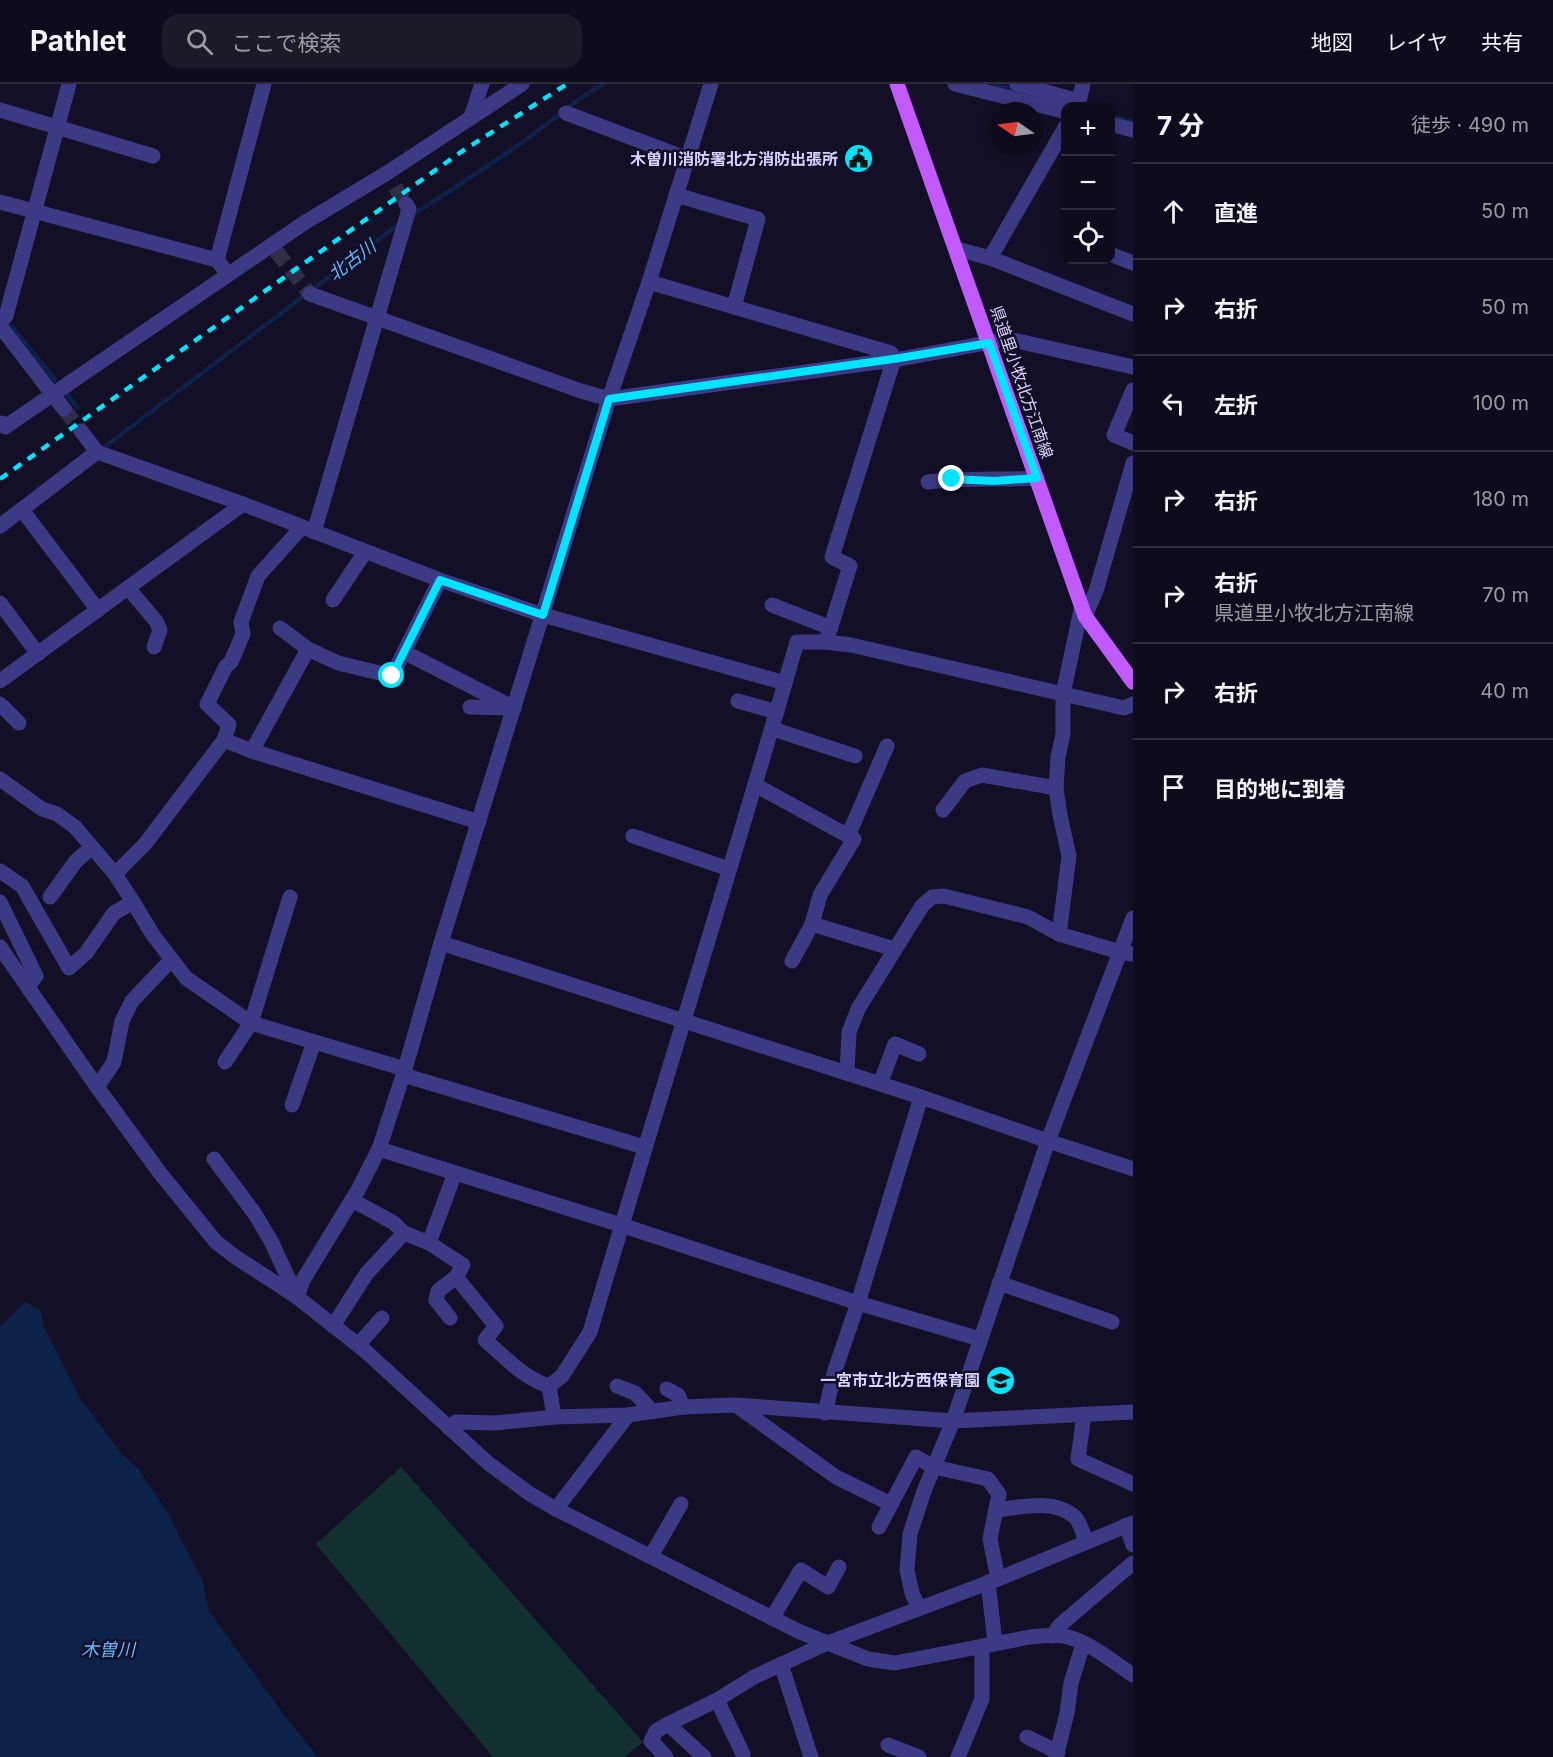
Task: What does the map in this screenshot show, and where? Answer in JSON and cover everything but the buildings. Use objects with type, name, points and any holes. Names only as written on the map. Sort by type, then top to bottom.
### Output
[{"type":"main road","name":"県道里小牧北方江南線","points":[[897,84],[1084,610],[1131,676]]},
{"type":"street","points":[[64,409],[0,325],[6,316],[69,84]]},
{"type":"street","points":[[217,260],[264,84]]},
{"type":"street","points":[[471,117],[482,84]]},
{"type":"street","points":[[297,1297],[303,1280],[352,1200],[379,1149],[609,399],[649,282],[711,84]]},
{"type":"street","points":[[955,84],[1061,111]]},
{"type":"street","points":[[1017,84],[1075,102]]},
{"type":"street","points":[[1078,102],[1083,84]]},
{"type":"street","points":[[0,424],[2,423],[5,427],[228,273],[273,248],[518,85]]},
{"type":"street","points":[[0,110],[153,156]]},
{"type":"street","points":[[566,113],[688,159]]},
{"type":"street","points":[[1115,125],[1133,130]]},
{"type":"street","points":[[990,258],[1061,133]]},
{"type":"street","points":[[387,173],[395,187]]},
{"type":"street","points":[[676,195],[758,219],[734,307]]},
{"type":"street","points":[[0,202],[217,260],[228,273]]},
{"type":"street","points":[[115,874],[145,844],[224,740],[229,725],[207,704],[226,666],[231,662],[243,634],[241,622],[258,576],[308,530],[405,228],[407,206]]},
{"type":"street","points":[[957,249],[990,258],[1133,314]]},
{"type":"street","points":[[1115,256],[1133,263]]},
{"type":"street","points":[[649,282],[891,353],[894,359],[832,557],[850,566],[828,635]]},
{"type":"street","points":[[310,294],[570,388],[609,399],[894,359],[1008,339],[1132,365]]},
{"type":"street","points":[[1133,390],[1114,435],[1133,443]]},
{"type":"street","points":[[81,431],[97,452],[243,504],[440,580],[543,615],[785,683]]},
{"type":"street","points":[[0,526],[97,452]]},
{"type":"street","points":[[1059,934],[1070,856],[1056,788],[1058,757],[1063,734],[1064,694],[1084,610],[1096,591],[1126,509],[1133,463]]},
{"type":"street","points":[[928,482],[1037,478]]},
{"type":"street","points":[[0,681],[243,504]]},
{"type":"street","points":[[22,510],[98,610]]},
{"type":"street","points":[[333,600],[365,552]]},
{"type":"street","points":[[280,628],[308,649],[338,663],[392,676],[440,580]]},
{"type":"street","points":[[128,588],[156,621],[160,630],[154,647]]},
{"type":"street","points":[[0,603],[38,654]]},
{"type":"street","points":[[772,605],[851,645],[1124,708],[1133,704]]},
{"type":"street","points":[[549,1386],[562,1376],[590,1332],[682,1020],[773,729],[797,642],[828,635]]},
{"type":"street","points":[[252,751],[308,649]]},
{"type":"street","points":[[404,652],[514,708]]},
{"type":"street","points":[[738,701],[777,712]]},
{"type":"street","points":[[0,704],[19,723]]},
{"type":"street","points":[[470,707],[514,708]]},
{"type":"street","points":[[773,729],[855,756]]},
{"type":"street","points":[[224,740],[252,751],[479,822]]},
{"type":"street","points":[[848,836],[887,746]]},
{"type":"street","points":[[943,810],[965,781],[982,774],[1056,788]]},
{"type":"street","points":[[0,779],[42,809],[57,813],[75,827],[115,874],[153,935],[186,978],[251,1023],[644,1147]]},
{"type":"street","points":[[754,785],[854,839],[820,895],[812,924],[792,961]]},
{"type":"street","points":[[633,836],[729,869]]},
{"type":"street","points":[[50,897],[76,861],[91,848]]},
{"type":"street","points":[[0,872],[22,886],[69,968],[86,953],[114,913],[133,902]]},
{"type":"street","points":[[847,1073],[849,1032],[858,1009],[922,906],[932,897],[944,896],[1028,917],[1059,934],[1127,953]]},
{"type":"street","points":[[225,1062],[251,1023],[290,897]]},
{"type":"street","points":[[0,902],[36,976],[28,986]]},
{"type":"street","points":[[919,1608],[912,1593],[907,1570],[910,1534],[924,1491],[952,1421],[1048,1141],[1127,953],[1133,918]]},
{"type":"street","points":[[812,924],[894,950]]},
{"type":"street","points":[[441,943],[921,1096],[1133,1169]]},
{"type":"street","points":[[0,947],[96,1087],[160,1173],[216,1242],[297,1297],[358,1345],[488,1463],[530,1494],[825,1644],[868,1659],[895,1663],[1030,1637],[1069,1637],[1133,1675]]},
{"type":"street","points":[[96,1087],[114,1062],[122,1021],[132,1001],[171,960]]},
{"type":"street","points":[[292,1105],[314,1042]]},
{"type":"street","points":[[880,1084],[895,1044],[919,1054]]},
{"type":"street","points":[[825,1413],[835,1370],[858,1303],[921,1096]]},
{"type":"street","points":[[379,1149],[858,1303],[980,1339]]},
{"type":"street","points":[[214,1159],[255,1214],[271,1241],[297,1297]]},
{"type":"street","points":[[429,1243],[455,1173]]},
{"type":"street","points":[[352,1200],[394,1223],[404,1233],[429,1243],[464,1265],[456,1277],[438,1291],[436,1300],[450,1318]]},
{"type":"street","points":[[333,1326],[367,1273],[404,1233]]},
{"type":"street","points":[[456,1277],[496,1326],[485,1340],[524,1374],[549,1386]]},
{"type":"street","points":[[999,1284],[1112,1322]]},
{"type":"street","points":[[358,1345],[382,1318]]},
{"type":"street","points":[[549,1386],[554,1417]]},
{"type":"street","points":[[617,1386],[635,1393],[651,1410]]},
{"type":"street","points":[[667,1389],[678,1395],[683,1407]]},
{"type":"street","points":[[735,1405],[836,1477],[891,1504]]},
{"type":"street","points":[[449,1428],[456,1422],[495,1423],[554,1417],[628,1414],[683,1407],[735,1405],[952,1421],[1133,1412]]},
{"type":"street","points":[[556,1509],[628,1414]]},
{"type":"street","points":[[1084,1414],[1078,1459],[1133,1484]]},
{"type":"street","points":[[879,1527],[916,1457],[934,1467],[988,1479],[999,1494],[990,1539],[993,1580],[989,1645],[982,1699],[959,1757]]},
{"type":"street","points":[[651,1556],[681,1504]]},
{"type":"street","points":[[997,1510],[1034,1505],[1060,1508],[1076,1517],[1086,1541]]},
{"type":"street","points":[[666,1757],[651,1742],[656,1731],[717,1700],[754,1677],[825,1644],[993,1580],[1130,1524],[1133,1545]]},
{"type":"street","points":[[1052,1636],[1060,1625],[1133,1563]]},
{"type":"street","points":[[772,1618],[801,1570],[828,1587],[839,1567]]},
{"type":"street","points":[[1027,1737],[1057,1755],[1071,1683],[1083,1644]]},
{"type":"street","points":[[780,1665],[811,1757]]},
{"type":"street","points":[[717,1700],[743,1754]]},
{"type":"street","points":[[668,1724],[704,1757]]},
{"type":"street","points":[[888,1745],[919,1757]]},
{"type":"green space","points":[[401,1467],[643,1742],[624,1757],[493,1757],[316,1544]]},
{"type":"water","name":"木曽川","points":[[25,1302],[40,1310],[44,1327],[80,1398],[121,1453],[140,1471],[166,1510],[202,1579],[209,1611],[284,1715],[318,1757],[0,1757],[0,1327]]},
{"type":"waterway","name":"北古川","points":[[411,216],[501,157],[603,84]]},
{"type":"waterway","name":"北古川","points":[[995,84],[1015,90]]},
{"type":"waterway","name":"北古川","points":[[1115,117],[1133,122]]},
{"type":"waterway","name":"北古川","points":[[107,445],[399,224]]},
{"type":"waterway","points":[[11,326],[55,380]]},
{"type":"waterway","points":[[66,393],[77,407]]},
{"type":"tunnel","points":[[395,187],[406,204]]},
{"type":"tunnel","points":[[276,251],[310,294]]},
{"type":"tunnel","points":[[64,409],[81,431]]},
{"type":"railway","points":[[0,479],[461,152],[567,84]]},
{"type":"place","name":"木曽川消防署北方消防出張所","points":[[859,159]]},
{"type":"place","name":"一宮市立北方西保育園","points":[[1001,1380]]},
{"type":"route","points":[[392,676],[440,580],[543,615],[609,399],[900,358],[989,343],[1037,478],[994,481],[952,479]]}]
